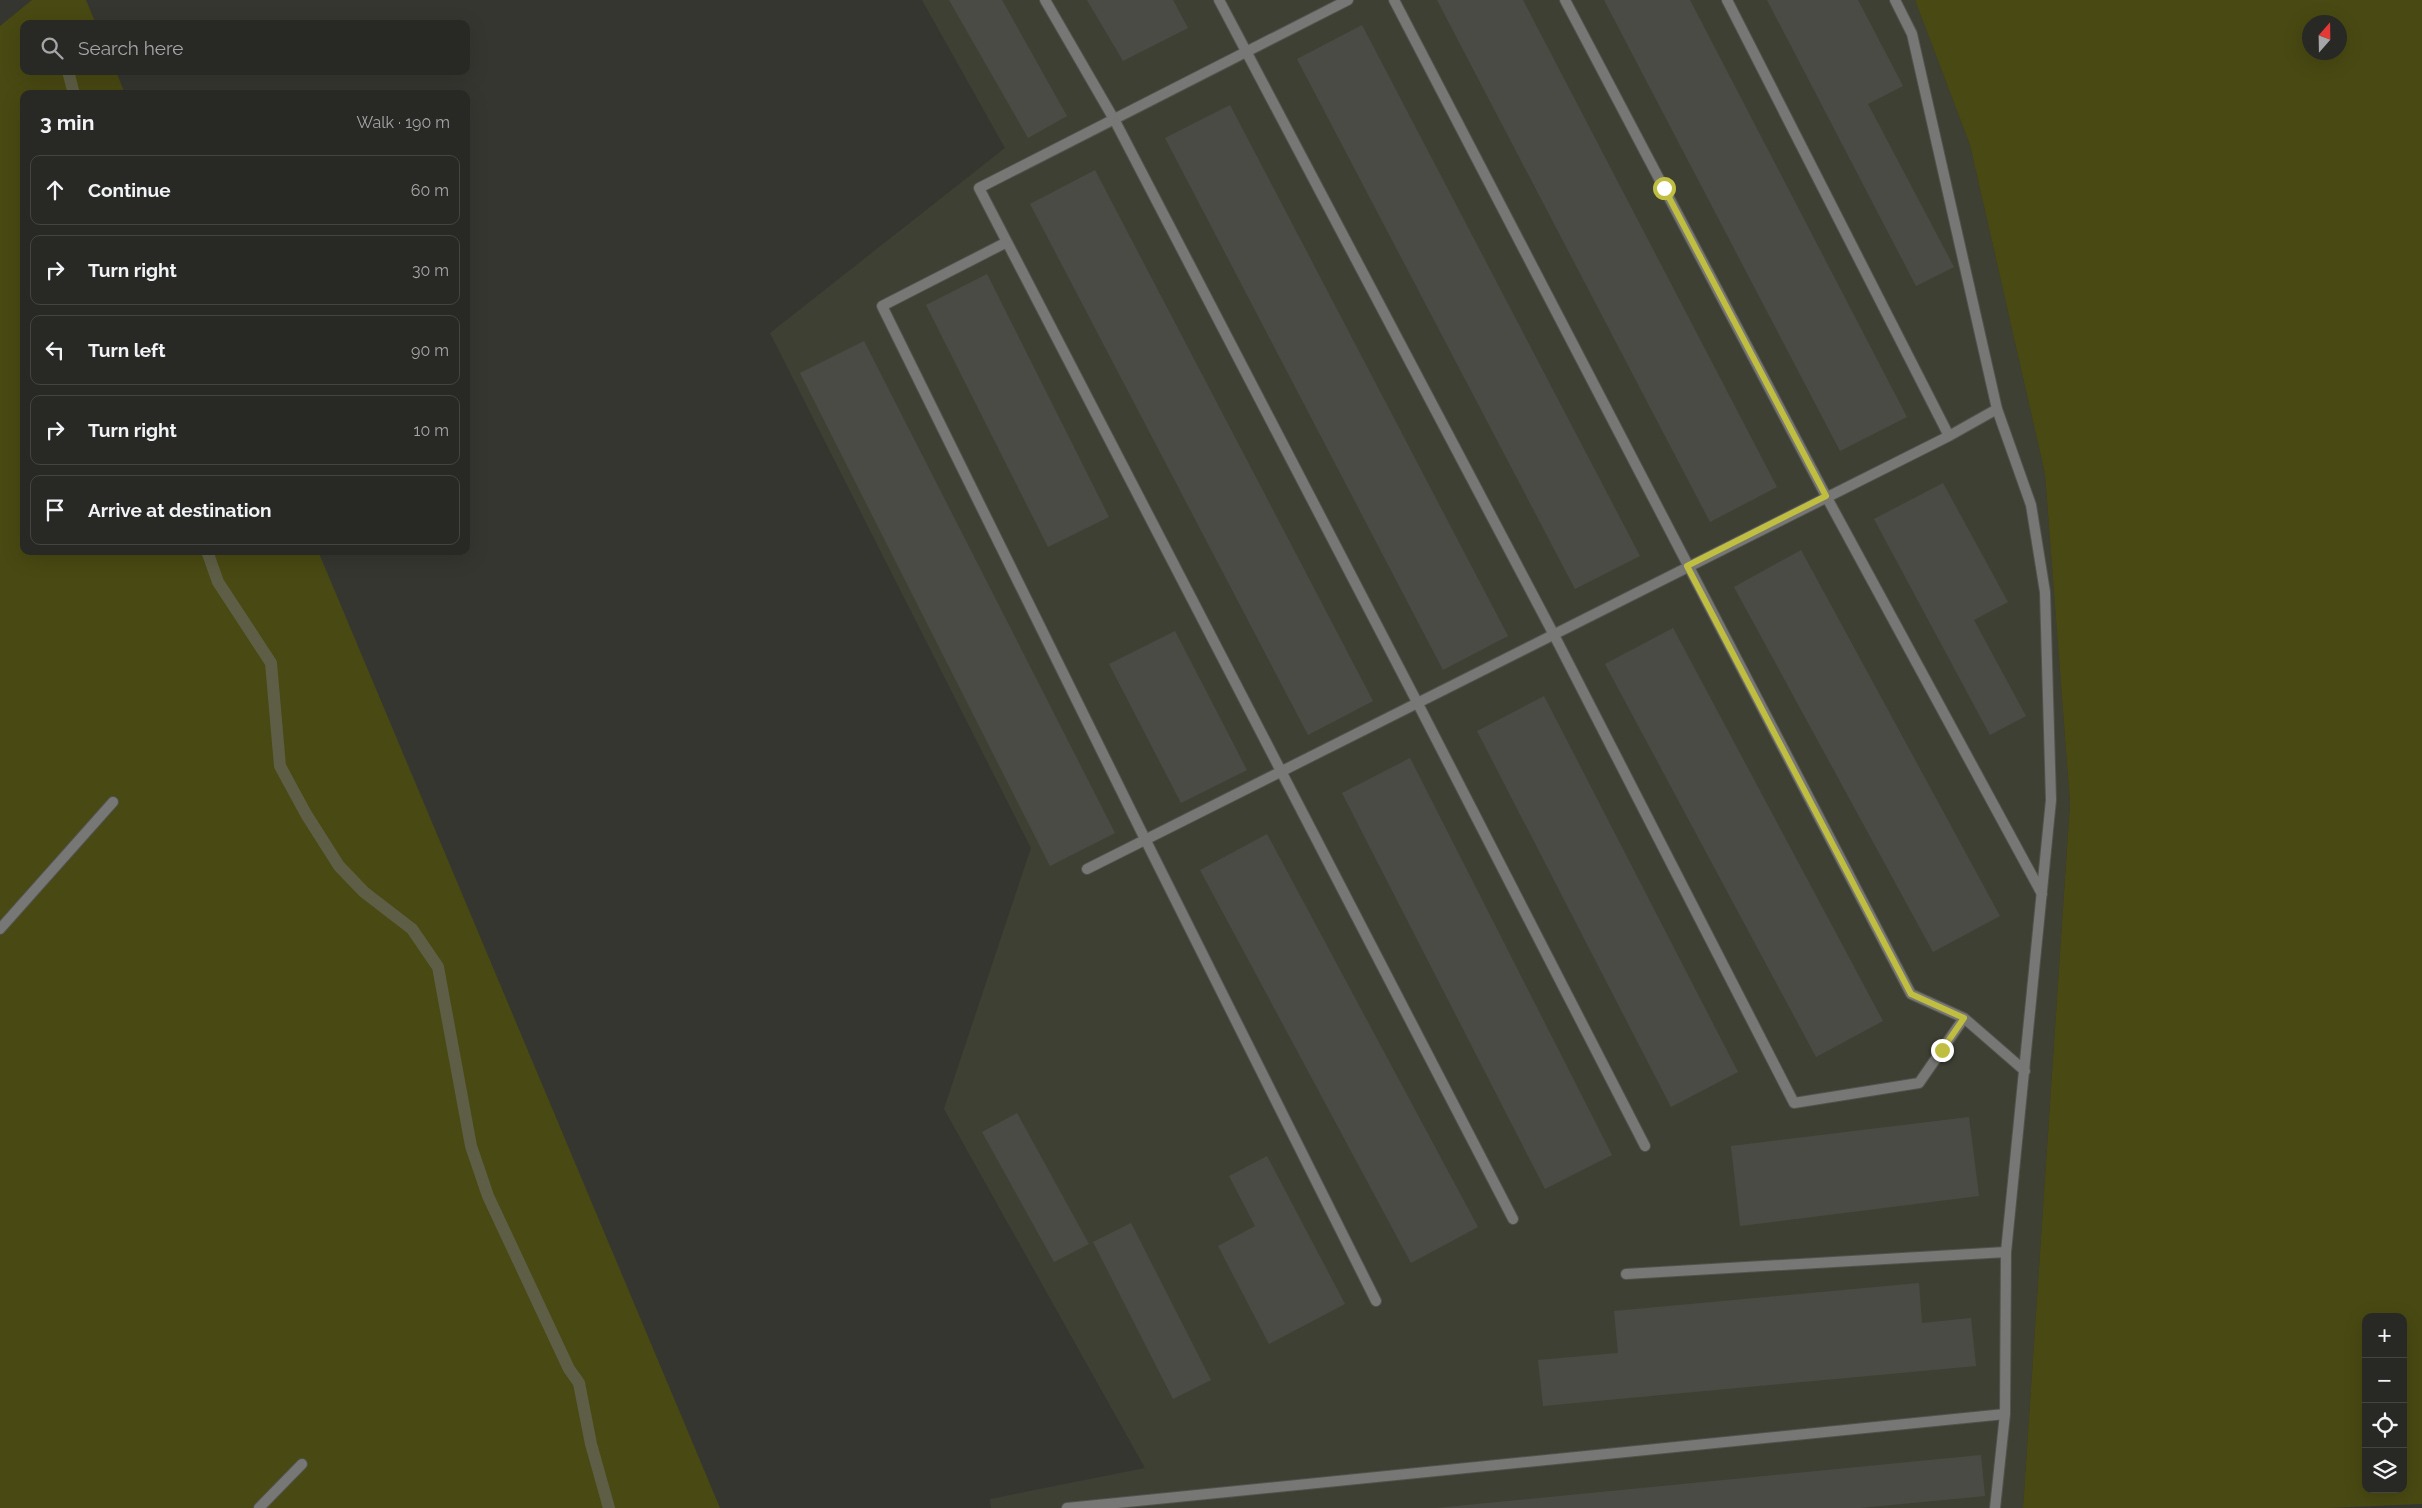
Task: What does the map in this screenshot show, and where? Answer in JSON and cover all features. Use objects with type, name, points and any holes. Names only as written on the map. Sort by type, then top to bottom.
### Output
[{"type":"lane","points":[[1045,0],[1115,120],[1418,702],[1645,1146]]},
{"type":"lane","points":[[1219,0],[1553,633],[1794,1103],[1919,1083],[1964,1018]]},
{"type":"lane","points":[[1348,0],[979,188],[1513,1219]]},
{"type":"lane","points":[[1394,0],[1911,994],[1964,1018],[2024,1071]]},
{"type":"lane","points":[[1565,0],[1826,496],[2043,895]]},
{"type":"lane","points":[[1727,0],[1949,436]]},
{"type":"lane","points":[[1895,0],[1912,34],[1998,409],[2031,505],[2045,592],[2052,800],[2006,1252],[2004,1414],[1995,1508]]},
{"type":"lane","points":[[1008,242],[882,306],[1376,1301]]},
{"type":"lane","points":[[1087,869],[1553,633],[1949,436],[1998,409]]},
{"type":"lane","points":[[0,929],[113,802]]},
{"type":"lane","points":[[1626,1274],[2006,1252]]},
{"type":"lane","points":[[1066,1508],[2004,1414]]},
{"type":"lane","points":[[259,1508],[302,1464]]},
{"type":"shaded area","points":[[32,0],[86,0],[94,20],[20,20],[20,75],[118,75],[123,90],[20,90],[20,555],[320,555],[720,1508],[0,1508],[0,26]]},
{"type":"shaded area","points":[[922,0],[1915,0],[1970,145],[2045,474],[2070,803],[2023,1508],[991,1508],[990,1499],[1145,1468],[944,1109],[1031,848],[770,333],[1005,148]]},
{"type":"shaded area","points":[[1915,0],[2422,0],[2422,1504],[2328,1508],[2023,1508],[2070,803],[2045,474],[1970,145]]},
{"type":"building","points":[[949,0],[1002,0],[1067,116],[1028,138]]},
{"type":"building","points":[[1087,0],[1173,0],[1188,28],[1123,61]]},
{"type":"building","points":[[1437,0],[1523,0],[1777,487],[1710,522]]},
{"type":"building","points":[[1604,0],[1690,0],[1907,417],[1840,451]]},
{"type":"building","points":[[1767,0],[1858,0],[1903,86],[1868,104],[1954,267],[1916,286]]},
{"type":"building","points":[[1362,25],[1640,556],[1575,589],[1297,59]]},
{"type":"building","points":[[1230,105],[1508,636],[1443,670],[1165,138]]},
{"type":"building","points":[[1095,170],[1373,701],[1308,735],[1030,204]]},
{"type":"building","points":[[987,274],[1109,517],[1048,547],[926,305]]},
{"type":"building","points":[[864,341],[1115,833],[1050,866],[800,373]]},
{"type":"building","points":[[1943,483],[2008,602],[1974,620],[2026,716],[1990,735],[1874,519]]},
{"type":"building","points":[[1801,550],[2000,916],[1933,952],[1734,587]]},
{"type":"building","points":[[1673,628],[1883,1021],[1816,1057],[1605,664]]},
{"type":"building","points":[[1175,631],[1247,770],[1181,803],[1109,664]]},
{"type":"building","points":[[1544,696],[1738,1072],[1671,1107],[1477,731]]},
{"type":"building","points":[[1410,758],[1612,1155],[1545,1189],[1342,793]]},
{"type":"building","points":[[1267,834],[1478,1227],[1411,1263],[1200,870]]},
{"type":"building","points":[[1017,1113],[1089,1244],[1054,1262],[982,1132]]},
{"type":"building","points":[[1969,1117],[1979,1196],[1740,1226],[1731,1146]]},
{"type":"building","points":[[1267,1156],[1345,1304],[1269,1344],[1218,1246],[1255,1226],[1229,1176]]},
{"type":"building","points":[[1131,1223],[1211,1380],[1173,1399],[1093,1242]]},
{"type":"building","points":[[1919,1283],[1922,1323],[1971,1318],[1976,1366],[1543,1406],[1538,1360],[1618,1353],[1614,1311]]},
{"type":"building","points":[[1981,1455],[1985,1496],[1860,1508],[1436,1508]]},
{"type":"waterway","points":[[69,75],[73,90]]},
{"type":"waterway","points":[[208,555],[218,582],[271,663],[280,766],[306,814],[339,866],[364,892],[412,929],[438,967],[471,1146],[488,1196],[569,1369],[579,1383],[591,1444],[609,1508]]},
{"type":"route","points":[[1664,188],[1826,496],[1687,566],[1911,994],[1964,1018],[1942,1050]]}]
